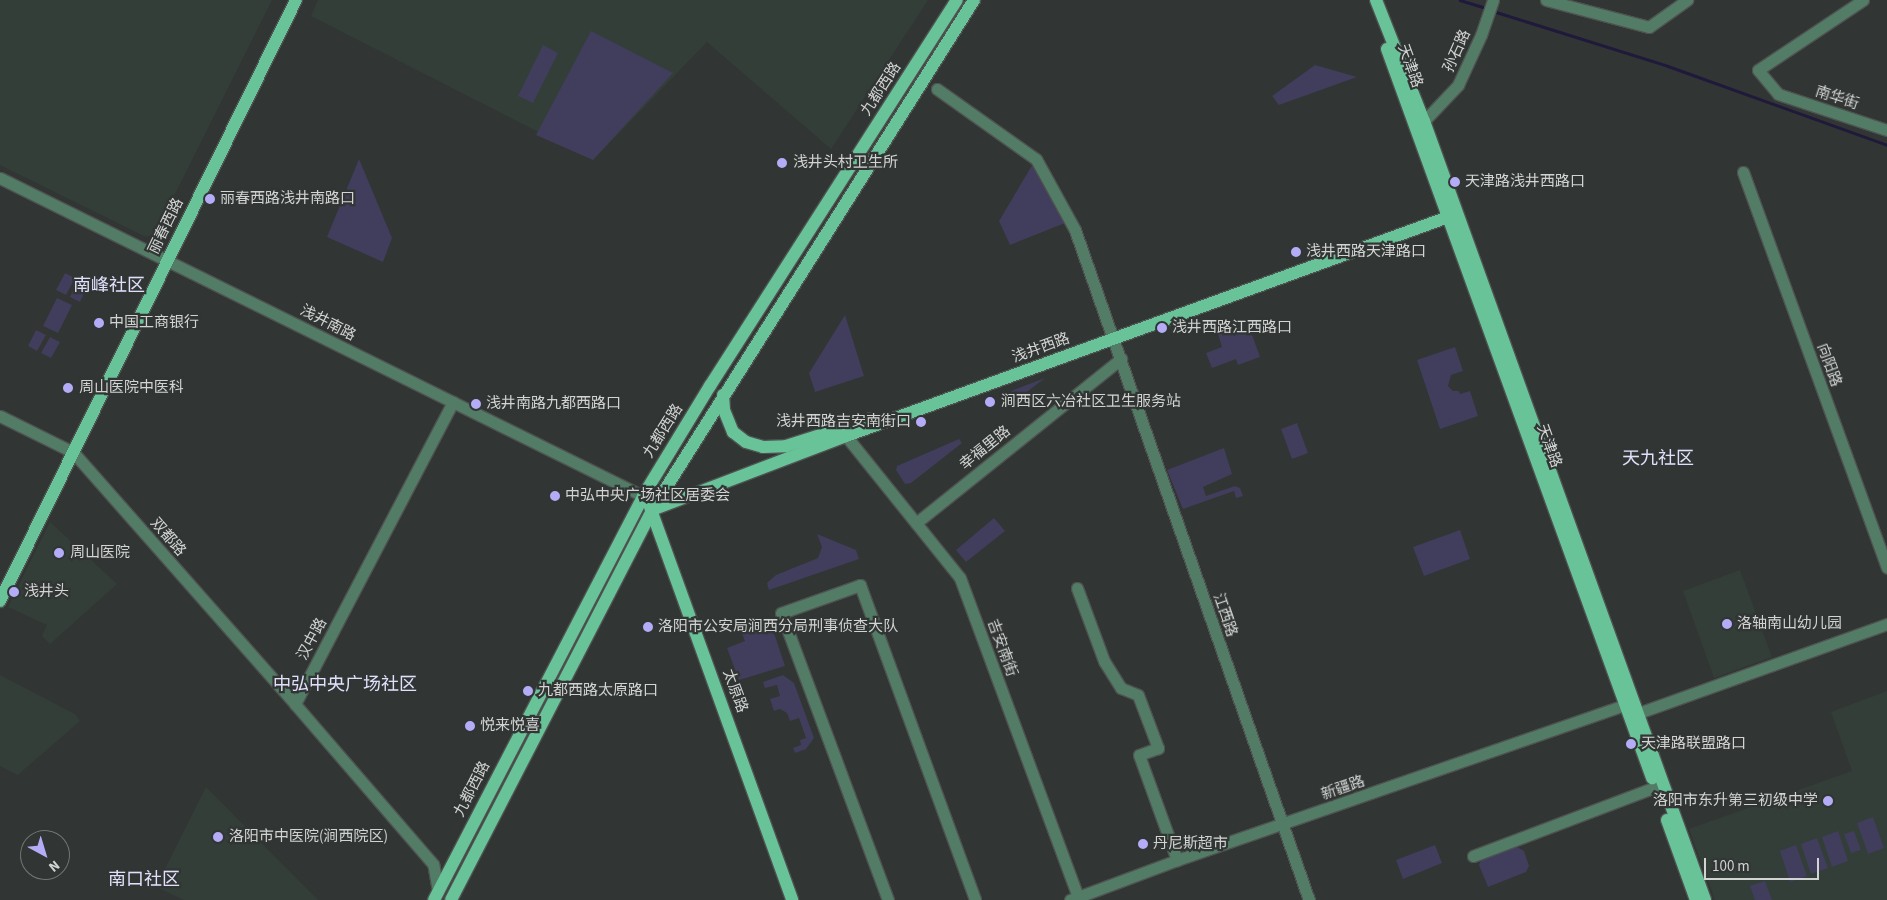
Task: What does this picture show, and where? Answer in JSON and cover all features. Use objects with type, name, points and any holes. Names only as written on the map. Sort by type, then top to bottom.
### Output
[{"type":"main road","name":"丽春西路","points":[[0,601],[70,450],[288,0]]},
{"type":"main road","name":"丽春西路","points":[[163,261],[296,0]]},
{"type":"main road","name":"九都西路","points":[[436,896],[641,499],[710,386],[957,0]]},
{"type":"main road","name":"九都西路","points":[[452,900],[652,510],[974,0]]},
{"type":"main road","name":"天津路","points":[[1372,1],[1381,13],[1450,211],[1631,711],[1696,900]]},
{"type":"main road","name":"天津路","points":[[1372,1],[1419,123]]},
{"type":"main road","name":"浅井西路","points":[[652,510],[1112,335],[1450,211]]},
{"type":"main road","name":"浅井西路","points":[[723,395],[724,410],[733,432],[746,442],[763,447],[786,446],[868,420],[1112,335]]},
{"type":"main road","name":"丽春西路","points":[[0,582],[70,450]]},
{"type":"main road","name":"太原路","points":[[641,499],[652,510],[792,900]]},
{"type":"main road","name":"天津路","points":[[1631,711],[1706,900]]},
{"type":"street","name":"孙石路","points":[[1419,123],[1458,85],[1481,35],[1492,0]]},
{"type":"street","points":[[1546,0],[1649,27],[1687,0]]},
{"type":"street","name":"南华街","points":[[1863,0],[1758,70],[1778,94],[1887,130]]},
{"type":"street","name":"江西路","points":[[937,89],[1036,159],[1075,230],[1281,825],[1309,900]]},
{"type":"street","name":"向阳路","points":[[1743,172],[1887,568]]},
{"type":"street","name":"浅井南路","points":[[0,178],[641,499]]},
{"type":"street","name":"浅井南路","points":[[0,184],[163,261]]},
{"type":"street","name":"幸福里路","points":[[916,523],[1121,359]]},
{"type":"street","name":"汉中路","points":[[295,704],[451,405]]},
{"type":"street","name":"双都路","points":[[0,416],[70,450],[295,704]]},
{"type":"street","name":"吉安南街","points":[[846,436],[960,578],[1076,899]]},
{"type":"street","points":[[888,900],[781,613],[860,585],[975,900]]},
{"type":"street","points":[[1077,588],[1104,661],[1121,688],[1138,695],[1158,748],[1139,755],[1176,860]]},
{"type":"street","name":"新疆路","points":[[1076,899],[1176,860],[1631,711],[1887,624]]},
{"type":"street","points":[[295,704],[433,864],[436,896]]},
{"type":"street","points":[[1473,856],[1656,787]]},
{"type":"shaded area","points":[[0,0],[272,0],[155,234],[146,237],[0,165]]},
{"type":"shaded area","points":[[318,0],[928,0],[831,149],[707,42],[593,160],[311,16]]},
{"type":"shaded area","points":[[591,31],[673,73],[593,160],[536,135]]},
{"type":"shaded area","points":[[543,45],[558,53],[533,103],[518,96]]},
{"type":"shaded area","points":[[1315,65],[1357,77],[1279,105],[1272,96]]},
{"type":"shaded area","points":[[359,159],[392,238],[383,262],[327,237]]},
{"type":"shaded area","points":[[1034,162],[1065,223],[1010,245],[999,221]]},
{"type":"shaded area","points":[[65,273],[75,278],[66,295],[56,290]]},
{"type":"shaded area","points":[[78,280],[88,285],[80,302],[70,297]]},
{"type":"shaded area","points":[[57,298],[72,305],[58,333],[43,326]]},
{"type":"shaded area","points":[[845,315],[864,376],[815,392],[809,373]]},
{"type":"shaded area","points":[[1237,326],[1245,331],[1250,329],[1260,357],[1238,365],[1236,359],[1212,368],[1206,353],[1222,347],[1218,334]]},
{"type":"shaded area","points":[[36,330],[46,335],[37,351],[28,346]]},
{"type":"shaded area","points":[[50,337],[60,342],[51,358],[41,353]]},
{"type":"shaded area","points":[[1455,347],[1463,371],[1451,375],[1448,386],[1453,391],[1459,391],[1460,394],[1470,391],[1478,416],[1440,429],[1417,360]]},
{"type":"shaded area","points":[[1045,378],[1015,401],[1011,391]]},
{"type":"shaded area","points":[[1297,423],[1308,453],[1292,459],[1281,429]]},
{"type":"shaded area","points":[[959,439],[962,443],[911,483],[905,484],[896,470],[897,466]]},
{"type":"shaded area","points":[[1224,448],[1232,474],[1203,487],[1206,496],[1235,486],[1240,488],[1243,496],[1236,498],[1234,491],[1183,509],[1167,470]]},
{"type":"shaded area","points":[[994,518],[1005,531],[966,562],[956,550]]},
{"type":"shaded area","name":"周山医院","points":[[50,522],[117,584],[50,644],[42,636],[47,625],[8,607]]},
{"type":"shaded area","points":[[1460,530],[1470,559],[1424,576],[1413,547]]},
{"type":"shaded area","points":[[817,534],[856,550],[859,559],[769,590],[767,583],[776,575],[818,558],[822,547]]},
{"type":"shaded area","name":"洛轴南山幼儿园","points":[[1740,570],[1772,657],[1714,678],[1683,591]]},
{"type":"shaded area","points":[[764,619],[770,621],[785,666],[739,680],[727,648],[745,641],[739,627]]},
{"type":"shaded area","points":[[0,675],[75,714],[80,721],[18,775],[0,766]]},
{"type":"shaded area","points":[[783,675],[794,683],[814,738],[806,749],[795,753],[793,748],[801,745],[800,740],[806,738],[799,718],[790,721],[787,713],[780,709],[774,711],[770,699],[780,696],[777,685],[765,688],[763,682]]},
{"type":"shaded area","name":"洛阳市东升第三初级中学","points":[[1887,691],[1887,900],[1715,900],[1689,829],[1852,771],[1831,712]]},
{"type":"shaded area","name":"洛阳市中医院(涧西院区)","points":[[206,787],[318,900],[184,900],[156,887]]},
{"type":"shaded area","points":[[1873,817],[1884,848],[1868,854],[1857,823]]},
{"type":"shaded area","points":[[1838,831],[1848,861],[1832,867],[1822,837]]},
{"type":"shaded area","points":[[1854,831],[1861,850],[1851,853],[1844,834]]},
{"type":"shaded area","points":[[1817,838],[1828,868],[1811,874],[1801,844]]},
{"type":"shaded area","points":[[1435,845],[1442,863],[1403,879],[1396,860]]},
{"type":"shaded area","points":[[1796,845],[1807,876],[1790,882],[1780,851]]},
{"type":"shaded area","points":[[1517,847],[1524,851],[1529,866],[1526,872],[1488,887],[1479,865],[1481,860]]},
{"type":"shaded area","points":[[1765,881],[1772,900],[1755,900],[1750,886]]},
{"type":"waterway","points":[[1460,0],[1486,8]]},
{"type":"waterway","points":[[1493,11],[1668,66],[1887,145]]},
{"type":"place","name":"浅井头村卫生所","points":[[782,163]]},
{"type":"place","name":"天津路浅井西路口","points":[[1455,182]]},
{"type":"place","name":"丽春西路浅井南路口","points":[[210,199]]},
{"type":"place","name":"浅井西路天津路口","points":[[1296,252]]},
{"type":"place","name":"中国工商银行","points":[[99,323]]},
{"type":"place","name":"浅井西路江西路口","points":[[1162,328]]},
{"type":"place","name":"周山医院中医科","points":[[68,388]]},
{"type":"place","name":"涧西区六冶社区卫生服务站","points":[[990,402]]},
{"type":"place","name":"浅井南路九都西路口","points":[[476,404]]},
{"type":"place","name":"浅井西路吉安南街口","points":[[921,422]]},
{"type":"place","name":"中弘中央广场社区居委会","points":[[555,496]]},
{"type":"place","name":"周山医院","points":[[59,553]]},
{"type":"place","name":"浅井头","points":[[14,592]]},
{"type":"place","name":"洛轴南山幼儿园","points":[[1727,624]]},
{"type":"place","name":"洛阳市公安局涧西分局刑事侦查大队","points":[[648,627]]},
{"type":"place","name":"九都西路太原路口","points":[[528,691]]},
{"type":"place","name":"悦来悦喜","points":[[470,726]]},
{"type":"place","name":"天津路联盟路口","points":[[1631,744]]},
{"type":"place","name":"洛阳市东升第三初级中学","points":[[1828,801]]},
{"type":"place","name":"洛阳市中医院(涧西院区)","points":[[218,837]]},
{"type":"place","name":"丹尼斯超市","points":[[1143,844]]},
{"type":"district","name":"南峰社区","points":[[109,286]]},
{"type":"district","name":"天九社区","points":[[1658,459]]},
{"type":"district","name":"中弘中央广场社区","points":[[345,685]]},
{"type":"district","name":"南口社区","points":[[144,880]]}]
